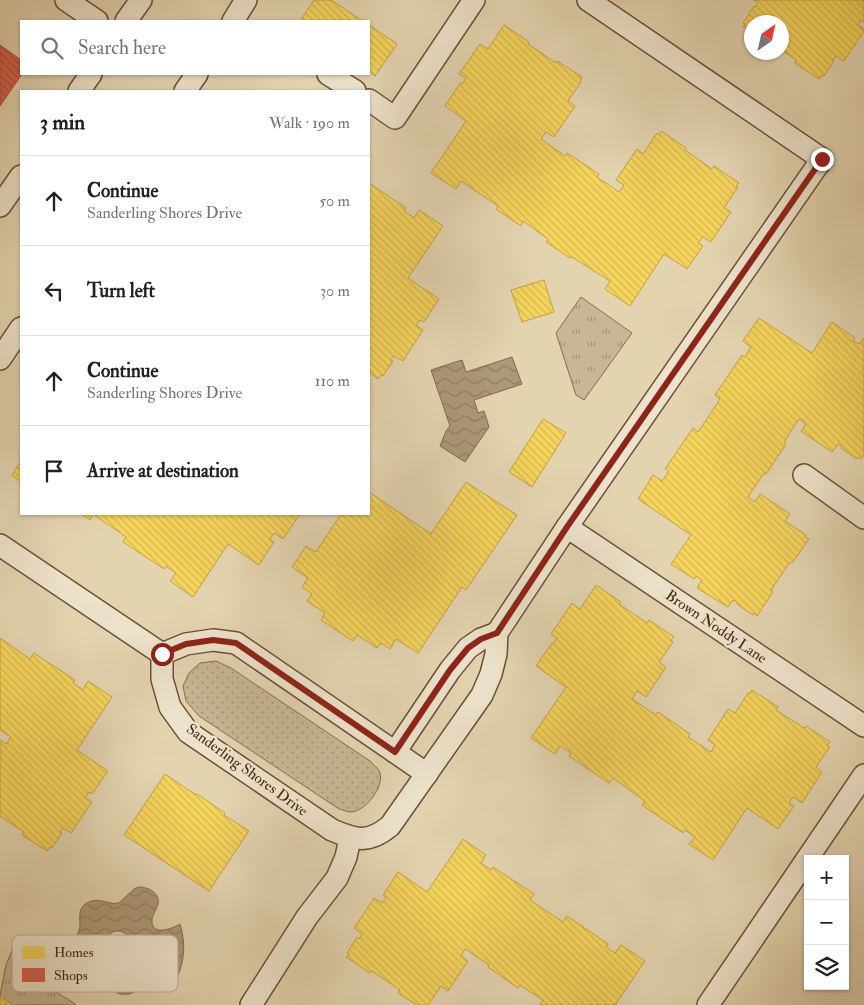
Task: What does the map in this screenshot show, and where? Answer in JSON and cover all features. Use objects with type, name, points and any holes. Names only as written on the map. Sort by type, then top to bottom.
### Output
[{"type":"lane","points":[[66,0],[96,20]]},
{"type":"lane","points":[[127,20],[141,0]]},
{"type":"lane","points":[[370,101],[395,118],[474,0]]},
{"type":"lane","points":[[250,1005],[306,917],[337,878],[346,856],[350,838],[362,839],[372,837],[390,826],[482,695],[491,674],[496,654],[497,633],[567,527],[822,159],[588,0]]},
{"type":"lane","points":[[80,90],[89,75]]},
{"type":"lane","points":[[186,90],[196,75]]},
{"type":"lane","points":[[330,75],[353,90]]},
{"type":"lane","points":[[0,206],[20,177]]},
{"type":"lane","points":[[0,359],[20,329]]},
{"type":"lane","points":[[804,475],[864,518]]},
{"type":"lane","name":"Brown Noddy Lane","points":[[567,527],[864,726]]},
{"type":"lane","points":[[0,545],[162,654],[186,644],[213,640],[236,643],[427,774]]},
{"type":"lane","points":[[395,752],[450,670],[468,648],[481,639],[497,633]]},
{"type":"lane","name":"Sanderling Shores Drive","points":[[162,654],[162,679],[170,707],[188,732],[332,830],[350,838]]},
{"type":"lane","points":[[708,1005],[864,775]]},
{"type":"green space","points":[[581,297],[632,333],[584,400],[576,395],[556,333]]},
{"type":"green space","points":[[216,661],[231,668],[370,761],[379,771],[381,779],[377,791],[368,803],[357,811],[351,812],[339,809],[199,716],[186,701],[183,686],[189,673],[200,663]]},
{"type":"green space","points":[[12,950],[12,992],[57,992],[76,1005],[13,1005],[0,996],[6,965]]},
{"type":"water","points":[[512,357],[522,384],[474,400],[478,413],[484,411],[489,427],[465,462],[440,446],[450,426],[431,370],[462,360],[466,372]]},
{"type":"water","points":[[139,887],[146,888],[156,894],[158,904],[152,919],[154,928],[162,930],[180,924],[184,949],[178,975],[178,935],[128,935],[120,931],[109,935],[77,935],[80,927],[80,911],[84,905],[100,900],[119,903],[134,889]]},
{"type":"water","points":[[117,992],[134,992],[131,994],[120,994]]},
{"type":"building: Homes","points":[[314,0],[331,0],[361,20],[301,20]]},
{"type":"building: Homes","points":[[753,0],[864,0],[864,22],[861,20],[858,25],[864,31],[844,61],[836,56],[824,76],[822,75],[819,79],[795,63],[796,60],[789,55],[789,15],[748,15],[758,3]]},
{"type":"building: Homes","points":[[504,25],[556,63],[557,61],[582,77],[581,82],[568,101],[575,106],[554,137],[546,132],[541,139],[565,156],[567,153],[599,174],[597,177],[619,192],[624,185],[616,180],[637,149],[643,154],[657,133],[659,135],[661,131],[712,169],[714,166],[739,183],[724,208],[731,212],[711,242],[703,237],[698,243],[703,246],[687,269],[664,254],[630,306],[605,289],[610,281],[546,242],[548,239],[523,221],[521,226],[496,209],[498,206],[461,181],[456,189],[431,173],[466,121],[445,106],[460,83],[462,84],[466,78],[459,74],[480,44],[488,49]]},
{"type":"building: Homes","points":[[370,26],[397,44],[375,76],[370,72]]},
{"type":"building: Homes","points":[[370,184],[406,208],[404,211],[414,218],[419,210],[443,226],[408,278],[439,299],[424,322],[420,320],[416,325],[423,330],[403,361],[394,356],[391,360],[393,361],[383,376],[381,375],[378,379],[370,373]]},
{"type":"building: Homes","points":[[544,280],[554,312],[522,322],[511,290]]},
{"type":"building: Homes","points":[[759,318],[812,353],[832,322],[855,338],[853,341],[859,344],[864,338],[864,455],[861,459],[858,457],[857,459],[838,444],[832,452],[801,431],[806,424],[799,419],[784,442],[786,444],[748,497],[755,502],[760,494],[790,514],[785,521],[809,539],[771,590],[773,592],[757,616],[733,600],[728,607],[697,588],[702,580],[696,576],[694,579],[671,564],[691,535],[638,499],[653,475],[662,481],[669,471],[665,469],[693,428],[698,432],[720,399],[715,395],[742,355],[745,357],[751,347],[743,341]]},
{"type":"building: Homes","points":[[543,419],[566,433],[532,487],[509,472]]},
{"type":"building: Homes","points":[[20,463],[20,481],[12,475]]},
{"type":"building: Homes","points":[[466,482],[517,515],[466,590],[462,587],[418,653],[396,639],[390,649],[381,643],[377,648],[357,635],[353,641],[321,620],[325,613],[307,601],[312,594],[302,587],[308,578],[292,567],[306,546],[316,552],[340,515],[370,515],[370,493],[431,534]]},
{"type":"building: Homes","points":[[82,515],[92,515],[90,520]]},
{"type":"building: Homes","points":[[94,515],[299,515],[283,539],[274,533],[270,539],[274,542],[259,565],[228,544],[193,597],[170,581],[176,573],[166,566],[164,569],[123,542],[126,537]]},
{"type":"building: Homes","points":[[596,585],[647,623],[649,620],[674,637],[671,640],[673,642],[659,662],[666,667],[646,697],[637,691],[632,699],[656,715],[658,712],[690,734],[688,737],[711,752],[715,745],[708,740],[728,709],[735,713],[752,690],[778,707],[776,710],[804,728],[806,726],[830,742],[827,746],[830,747],[816,767],[822,772],[802,803],[793,797],[789,803],[794,806],[778,829],[747,808],[713,860],[689,844],[695,837],[685,830],[683,833],[642,805],[645,801],[613,778],[609,783],[569,756],[571,753],[560,746],[555,754],[531,738],[566,687],[536,666],[557,638],[551,634],[572,603],[580,609]]},
{"type":"building: Homes","points":[[0,638],[30,659],[34,653],[75,680],[73,683],[83,690],[88,681],[112,697],[77,750],[108,771],[92,794],[89,792],[85,797],[92,802],[71,833],[63,828],[60,832],[62,833],[52,848],[50,847],[47,851],[22,835],[24,832],[0,816],[0,740],[6,744],[11,737],[0,730]]},
{"type":"building: Homes","points":[[165,774],[249,831],[209,891],[124,835]]},
{"type":"building: Homes","points":[[463,839],[486,855],[481,863],[491,870],[493,867],[534,894],[530,900],[563,922],[567,916],[608,944],[606,947],[615,953],[621,945],[645,961],[615,1005],[540,1005],[543,1000],[520,985],[518,988],[465,949],[461,956],[468,961],[448,991],[441,986],[428,1005],[417,1005],[398,993],[400,990],[372,971],[370,973],[346,957],[357,937],[359,939],[362,934],[354,928],[374,898],[382,903],[386,897],[383,895],[398,872],[427,892]]},
{"type":"building: Homes","points":[[0,996],[13,1005],[0,1005]]},
{"type":"building: Shops","points":[[0,45],[20,59],[21,75],[0,106]]},
{"type":"route","points":[[162,654],[186,644],[213,640],[236,643],[395,752],[450,670],[468,648],[481,639],[497,633],[567,527],[822,159]]}]
